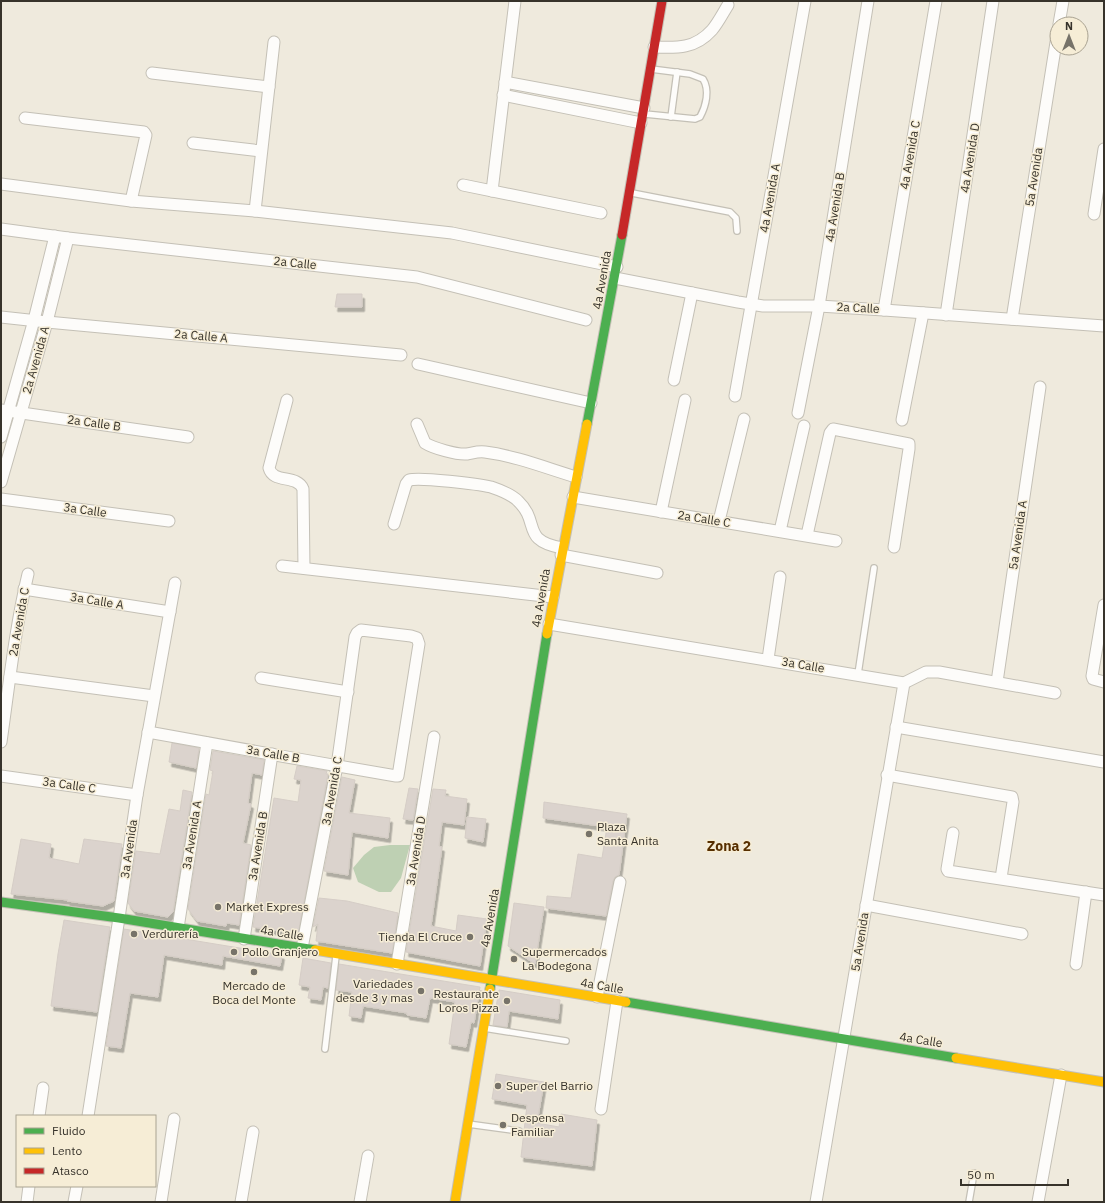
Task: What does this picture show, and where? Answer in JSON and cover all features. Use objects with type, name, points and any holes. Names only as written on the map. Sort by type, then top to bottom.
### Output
[{"type":"main road","name":"4a Avenida","points":[[456,1202],[553,597],[616,272],[662,1]]},
{"type":"main road","name":"4a Calle","points":[[1,902],[119,918],[397,964],[492,978],[844,1040],[1104,1082]]},
{"type":"street","points":[[492,191],[515,1]]},
{"type":"street","name":"4a Avenida A","points":[[735,396],[805,1]]},
{"type":"street","name":"4a Avenida B","points":[[798,413],[819,306],[868,1]]},
{"type":"street","name":"4a Avenida C","points":[[884,310],[936,1]]},
{"type":"street","name":"4a Avenida D","points":[[946,314],[993,1]]},
{"type":"street","points":[[1060,16],[1062,1]]},
{"type":"street","points":[[654,47],[677,48],[696,42],[713,29],[728,6]]},
{"type":"street","points":[[255,211],[274,42]]},
{"type":"street","name":"5a Avenida","points":[[1012,319],[1054,56]]},
{"type":"street","points":[[152,73],[269,87]]},
{"type":"street","points":[[505,82],[642,115]]},
{"type":"street","points":[[503,95],[642,115]]},
{"type":"street","points":[[25,118],[144,132],[146,135],[131,201]]},
{"type":"street","points":[[193,143],[261,151]]},
{"type":"street","points":[[1094,214],[1104,149]]},
{"type":"street","name":"2a Calle","points":[[1,184],[131,201],[255,211],[452,233],[616,272],[692,292],[763,306],[819,306],[1104,326]]},
{"type":"street","points":[[463,185],[601,213]]},
{"type":"street","name":"2a Calle","points":[[1,229],[68,238],[417,277],[586,320]]},
{"type":"street","name":"2a Avenida A","points":[[1,437],[5,410],[34,320],[55,236]]},
{"type":"street","name":"2a Avenida A","points":[[1,482],[47,322],[68,238]]},
{"type":"street","points":[[674,380],[692,292]]},
{"type":"street","points":[[902,420],[923,313]]},
{"type":"street","name":"2a Calle A","points":[[1,317],[401,355]]},
{"type":"street","points":[[418,364],[591,403]]},
{"type":"street","name":"5a Avenida A","points":[[997,682],[1040,387]]},
{"type":"street","points":[[287,400],[269,468],[270,473],[275,476],[297,481],[301,484],[303,489],[304,568]]},
{"type":"street","points":[[661,512],[685,400]]},
{"type":"street","name":"2a Calle B","points":[[5,410],[188,437]]},
{"type":"street","points":[[719,521],[744,419]]},
{"type":"street","points":[[418,424],[425,443],[435,447],[466,454],[479,451],[485,452],[513,458],[576,477]]},
{"type":"street","points":[[780,531],[804,426]]},
{"type":"street","points":[[808,535],[830,433],[834,429],[909,444],[894,547]]},
{"type":"street","points":[[394,524],[406,484],[409,480],[421,479],[490,487],[518,500],[529,516],[536,536],[541,542],[562,552],[657,573]]},
{"type":"street","name":"2a Calle C","points":[[573,497],[836,540]]},
{"type":"street","name":"3a Calle","points":[[1,498],[169,521]]},
{"type":"street","points":[[282,566],[553,597]]},
{"type":"street","name":"2a Avenida C","points":[[1,742],[24,589],[28,574]]},
{"type":"street","points":[[768,659],[780,577]]},
{"type":"street","name":"3a Avenida","points":[[88,1115],[137,795],[175,583]]},
{"type":"street","name":"3a Calle A","points":[[24,589],[170,612]]},
{"type":"street","points":[[1104,605],[1092,676],[1093,679],[1104,682]]},
{"type":"street","name":"3a Calle","points":[[549,624],[904,682]]},
{"type":"street","name":"3a Avenida C","points":[[302,948],[337,766],[355,637],[361,630],[411,636],[417,638],[419,644],[398,776]]},
{"type":"street","points":[[904,682],[926,672],[939,672],[1055,693]]},
{"type":"street","points":[[10,677],[154,696]]},
{"type":"street","points":[[261,678],[348,692]]},
{"type":"street","name":"5a Avenida","points":[[816,1202],[887,775],[904,682]]},
{"type":"street","points":[[896,728],[1104,762]]},
{"type":"street","name":"3a Calle B","points":[[148,732],[398,776]]},
{"type":"street","name":"3a Avenida D","points":[[397,964],[434,737]]},
{"type":"street","name":"3a Avenida A","points":[[178,928],[207,743]]},
{"type":"street","name":"3a Avenida B","points":[[244,938],[272,754]]},
{"type":"street","points":[[887,775],[1012,797],[1013,802],[1001,878]]},
{"type":"street","name":"3a Calle C","points":[[1,776],[137,795]]},
{"type":"street","points":[[953,833],[947,871],[1001,878],[1104,895]]},
{"type":"street","points":[[597,997],[620,882]]},
{"type":"street","points":[[1076,964],[1086,892]]},
{"type":"street","points":[[866,905],[1022,934]]},
{"type":"street","points":[[601,1109],[617,1000]]},
{"type":"street","points":[[1038,1202],[1060,1075]]},
{"type":"street","points":[[39,1115],[43,1088]]},
{"type":"street","points":[[161,1202],[174,1119]]},
{"type":"street","points":[[241,1202],[253,1132]]},
{"type":"street","points":[[360,1202],[368,1156]]},
{"type":"street","points":[[27,1202],[29,1187]]},
{"type":"street","points":[[74,1202],[77,1187]]},
{"type":"lane","points":[[642,115],[694,119],[700,117],[706,101],[706,84],[703,79],[690,74],[650,69]]},
{"type":"lane","points":[[671,117],[676,72]]},
{"type":"lane","points":[[629,193],[730,212],[736,218],[737,230]]},
{"type":"lane","points":[[858,674],[874,568]]},
{"type":"lane","points":[[325,1049],[336,954]]},
{"type":"lane","points":[[484,1028],[566,1040]]},
{"type":"lane","points":[[468,1124],[519,1131]]},
{"type":"lane","points":[[969,1202],[974,1173]]},
{"type":"green space","points":[[410,845],[401,878],[391,892],[379,892],[358,882],[353,868],[364,855],[374,847]]},
{"type":"building","points":[[337,294],[362,294],[362,307],[335,307]]},
{"type":"building","points":[[172,743],[199,748],[196,768],[169,762]]},
{"type":"building","points":[[213,751],[264,760],[262,775],[252,773],[248,803],[251,804],[243,843],[251,845],[239,925],[227,923],[226,926],[197,921],[188,909],[206,794],[209,795],[213,771],[210,770]]},
{"type":"building","points":[[297,766],[327,771],[326,774],[328,774],[298,934],[253,927],[274,798],[298,802],[301,780],[294,779]]},
{"type":"building","points":[[342,777],[355,780],[349,813],[390,818],[388,838],[352,832],[348,875],[324,871]]},
{"type":"building","points":[[409,788],[418,789],[413,820],[403,819]]},
{"type":"building","points":[[433,789],[446,790],[445,796],[467,799],[464,825],[442,822],[439,846],[442,847],[431,926],[456,931],[458,915],[487,919],[480,966],[406,952]]},
{"type":"building","points":[[183,790],[192,792],[173,912],[168,917],[134,911],[128,903],[136,851],[160,854],[169,809],[180,811]]},
{"type":"building","points":[[544,802],[627,814],[619,875],[615,877],[613,881],[606,916],[546,908],[547,896],[571,898],[578,854],[602,858],[607,827],[543,818]]},
{"type":"building","points":[[467,817],[486,819],[483,842],[465,838]]},
{"type":"building","points":[[21,839],[51,844],[49,858],[79,864],[84,839],[122,844],[114,901],[103,906],[67,901],[68,900],[11,894]]},
{"type":"building","points":[[319,898],[347,901],[398,913],[392,953],[316,941],[318,924],[313,927]]},
{"type":"building","points":[[514,903],[544,907],[535,964],[508,946]]},
{"type":"building","points":[[64,920],[110,927],[97,1012],[51,1006]]},
{"type":"building","points":[[124,929],[282,955],[280,966],[223,956],[222,965],[164,955],[158,997],[130,993],[121,1048],[106,1046]]},
{"type":"building","points":[[303,958],[331,963],[328,988],[323,987],[321,1000],[308,998],[310,987],[299,985]]},
{"type":"building","points":[[339,964],[480,987],[474,1023],[471,1022],[466,1047],[449,1044],[455,1002],[430,998],[426,1018],[407,1015],[407,1013],[363,1006],[361,1018],[349,1016],[352,992],[336,990]]},
{"type":"building","points":[[499,990],[560,1000],[558,1019],[509,1011],[507,1027],[493,1025]]},
{"type":"building","points":[[496,1074],[544,1082],[537,1123],[559,1127],[561,1114],[597,1120],[592,1166],[521,1157],[527,1105],[492,1099]]},
{"type":"traffic: fast","points":[[587,424],[622,235]]},
{"type":"traffic: fast","points":[[490,989],[547,634]]},
{"type":"traffic: fast","points":[[1,902],[119,918],[315,950]]},
{"type":"traffic: fast","points":[[626,1002],[956,1058]]},
{"type":"traffic: slow","points":[[547,634],[587,424]]},
{"type":"traffic: slow","points":[[315,950],[626,1002]]},
{"type":"traffic: slow","points":[[455,1202],[490,989]]},
{"type":"traffic: slow","points":[[956,1058],[1104,1082]]},
{"type":"traffic: jam","points":[[622,235],[662,1]]},
{"type":"place","name":"Plaza Santa Anita","points":[[589,834]]},
{"type":"place","name":"Market Express","points":[[218,907]]},
{"type":"place","name":"Verdurería","points":[[134,934]]},
{"type":"place","name":"Tienda El Cruce","points":[[470,937]]},
{"type":"place","name":"Pollo Granjero","points":[[234,952]]},
{"type":"place","name":"Supermercados La Bodegona","points":[[514,959]]},
{"type":"place","name":"Mercado de Boca del Monte","points":[[254,972]]},
{"type":"place","name":"Variedades desde 3 y mas","points":[[421,991]]},
{"type":"place","name":"Restaurante Loros Pizza","points":[[507,1001]]},
{"type":"place","name":"Super del Barrio","points":[[498,1086]]},
{"type":"place","name":"Despensa Familiar","points":[[503,1125]]},
{"type":"district","name":"Zona 2","points":[[729,846]]}]
